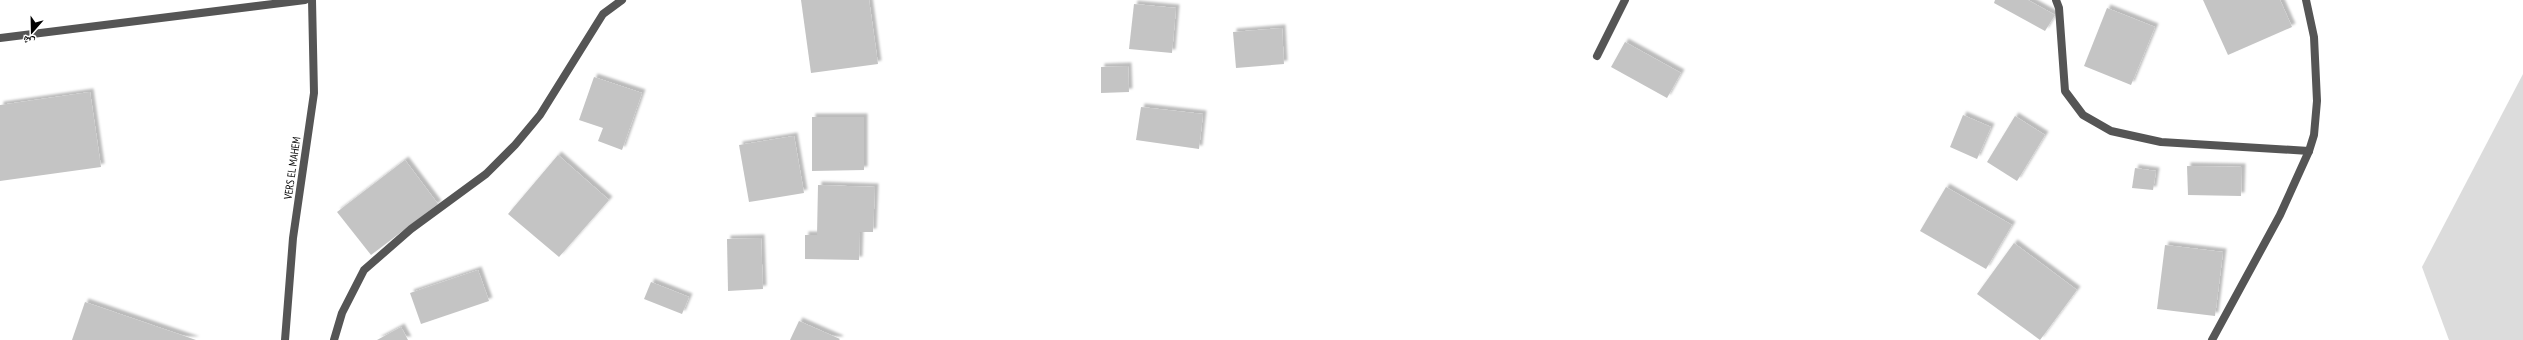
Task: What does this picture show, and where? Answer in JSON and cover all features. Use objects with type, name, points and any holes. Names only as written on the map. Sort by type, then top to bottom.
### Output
[{"type":"street","points":[[0,38],[305,0]]},
{"type":"street","name":"VERS EL MAHEM","points":[[285,340],[293,238],[314,93],[312,0]]},
{"type":"street","points":[[334,340],[342,313],[364,270],[411,229],[486,174],[515,145],[540,115],[603,14],[622,0]]},
{"type":"street","points":[[1597,56],[1625,0]]},
{"type":"street","points":[[2056,0],[2059,8],[2065,91],[2082,116],[2111,131],[2161,142],[2309,151]]},
{"type":"street","points":[[2212,340],[2280,215],[2309,151],[2314,135],[2317,102],[2314,37],[2306,0]]},
{"type":"shaded area","points":[[2523,74],[2523,340],[2449,340],[2422,267]]},
{"type":"building","points":[[801,0],[869,0],[878,64],[811,73]]},
{"type":"building","points":[[1995,0],[2028,0],[2055,15],[2045,31],[1994,3]]},
{"type":"building","points":[[2203,0],[2280,0],[2292,27],[2228,55]]},
{"type":"building","points":[[1134,4],[1176,8],[1172,53],[1129,49]]},
{"type":"building","points":[[2107,8],[2155,27],[2131,85],[2084,66]]},
{"type":"building","points":[[1282,28],[1284,64],[1236,68],[1233,32]]},
{"type":"building","points":[[1625,42],[1681,73],[1667,98],[1611,67]]},
{"type":"building","points":[[1128,66],[1129,92],[1101,93],[1101,67]]},
{"type":"building","points":[[594,77],[642,93],[622,150],[598,141],[603,128],[579,120]]},
{"type":"building","points":[[90,92],[101,167],[0,181],[0,105]]},
{"type":"building","points":[[1141,107],[1203,114],[1199,149],[1136,140]]},
{"type":"building","points":[[1963,115],[1991,127],[1977,159],[1950,147]]},
{"type":"building","points":[[2015,116],[2045,135],[2017,181],[1987,162]]},
{"type":"building","points":[[812,117],[864,117],[864,170],[812,171]]},
{"type":"building","points":[[794,136],[804,193],[749,202],[739,145]]},
{"type":"building","points":[[558,155],[609,200],[559,257],[508,214]]},
{"type":"building","points":[[405,160],[438,204],[371,255],[337,212]]},
{"type":"building","points":[[2187,166],[2242,167],[2241,196],[2188,195]]},
{"type":"building","points":[[2135,168],[2156,171],[2153,190],[2132,188]]},
{"type":"building","points":[[818,185],[875,187],[873,232],[860,232],[859,260],[805,259],[805,235],[817,235]]},
{"type":"building","points":[[1946,187],[2012,225],[1986,269],[1920,231]]},
{"type":"building","points":[[761,238],[763,289],[728,291],[727,239]]},
{"type":"building","points":[[2014,243],[2077,290],[2040,340],[1977,294]]},
{"type":"building","points":[[2165,245],[2223,252],[2215,316],[2157,309]]},
{"type":"building","points":[[478,270],[489,301],[421,324],[410,293]]},
{"type":"building","points":[[651,282],[689,297],[682,314],[644,299]]},
{"type":"building","points":[[85,302],[196,340],[72,340]]},
{"type":"building","points":[[799,321],[840,339],[790,340]]},
{"type":"building","points":[[401,327],[408,340],[377,340]]}]
